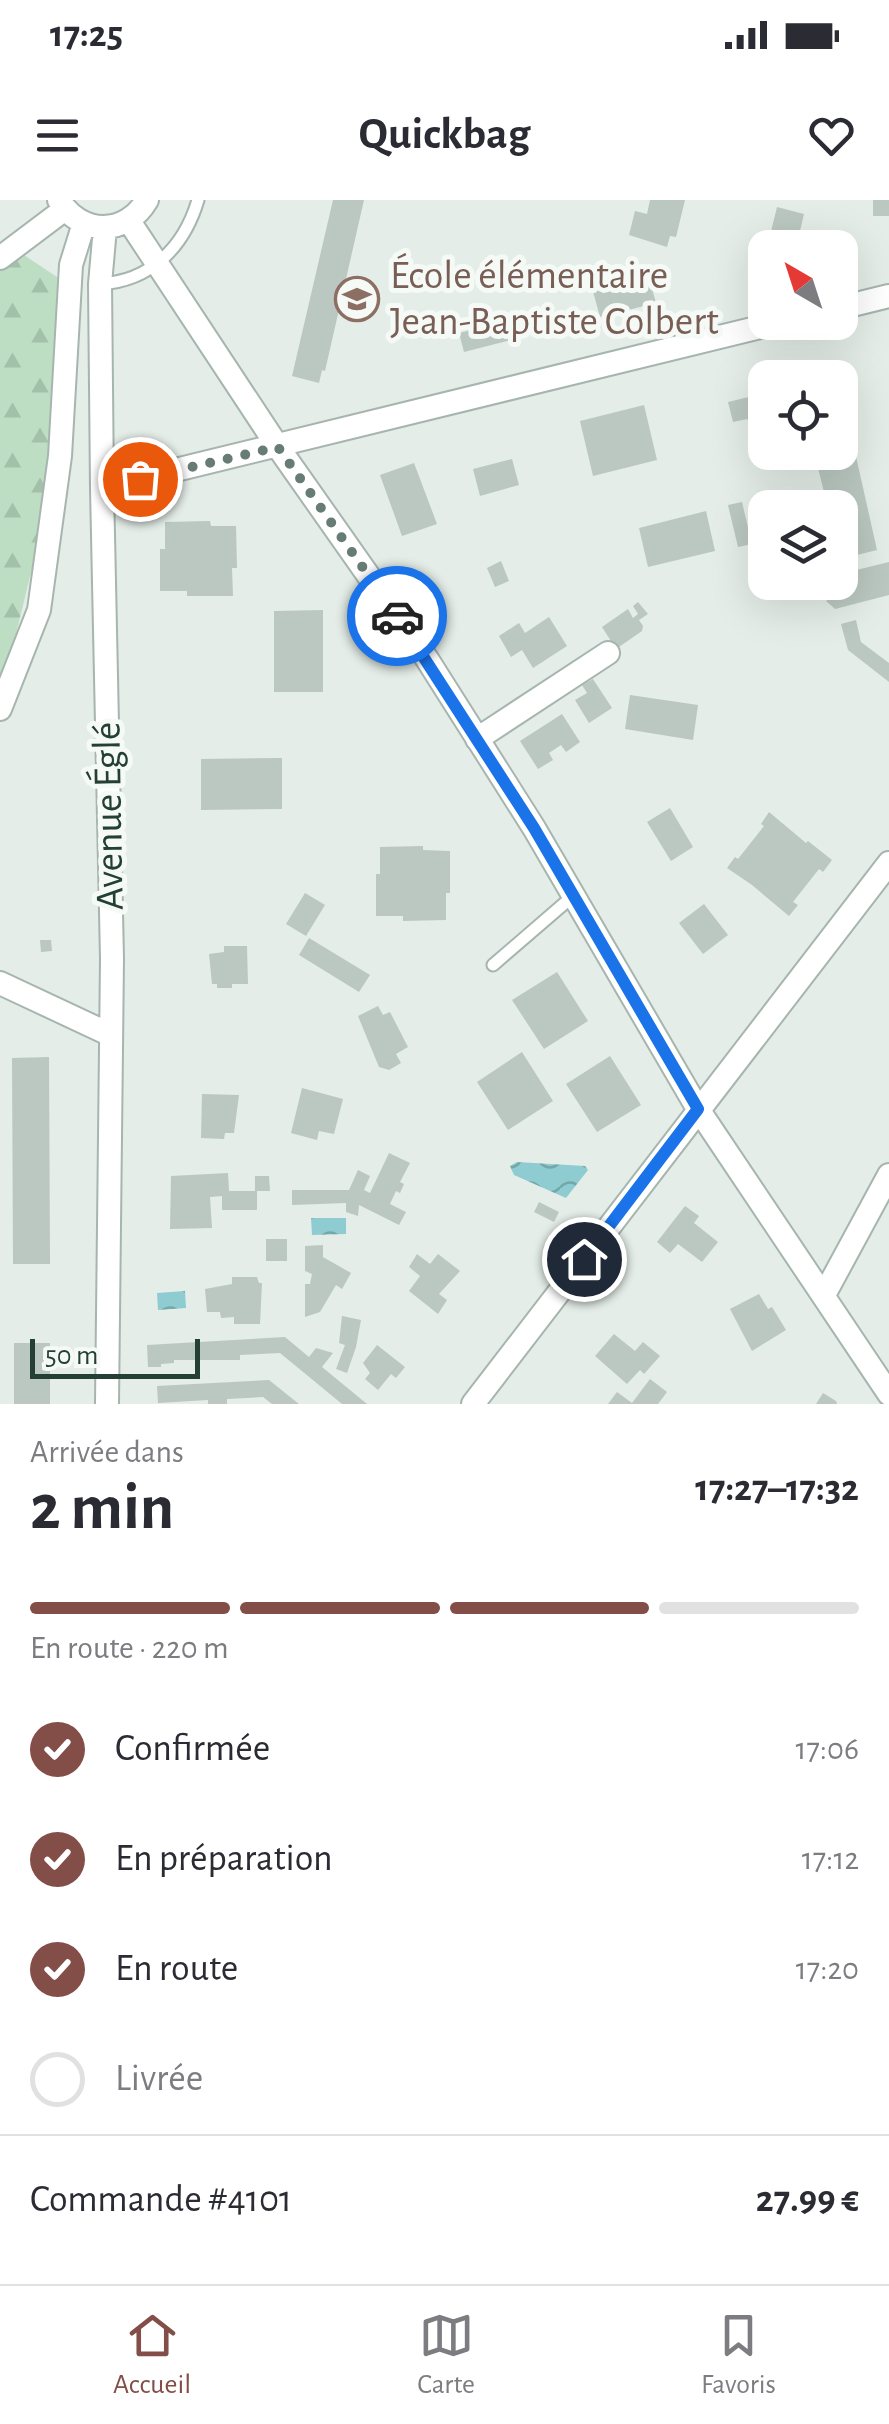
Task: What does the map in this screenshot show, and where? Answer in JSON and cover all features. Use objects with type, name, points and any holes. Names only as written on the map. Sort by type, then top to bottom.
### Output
[{"type":"street","points":[[0,258],[62,204],[95,226],[130,221],[147,200]]},
{"type":"street","points":[[130,221],[278,447],[427,658],[574,896],[698,1109],[889,1394]]},
{"type":"street","points":[[0,709],[40,610],[60,456],[71,265],[95,226]]},
{"type":"street","name":"Avenue Églé","points":[[95,226],[100,284],[112,959],[107,1404]]},
{"type":"street","points":[[858,304],[889,296]]},
{"type":"street","points":[[102,488],[748,330]]},
{"type":"street","points":[[477,739],[608,653]]},
{"type":"street","points":[[473,1404],[889,862]]},
{"type":"street","points":[[0,983],[111,1036]]},
{"type":"street","points":[[824,1294],[889,1175]]},
{"type":"lane","points":[[100,284],[124,282],[157,265],[182,238],[198,200]]},
{"type":"lane","points":[[493,965],[574,896]]},
{"type":"green space","points":[[21,253],[66,283],[48,502],[11,655],[0,680],[0,271]]},
{"type":"water","points":[[517,1162],[585,1166],[588,1170],[566,1198],[514,1175],[510,1166]]},
{"type":"water","points":[[311,1218],[346,1218],[346,1234],[312,1235]]},
{"type":"water","points":[[185,1291],[186,1308],[158,1310],[157,1293]]},
{"type":"building","points":[[333,200],[364,200],[319,383],[292,376]]},
{"type":"building","points":[[650,200],[685,200],[676,237],[670,236],[667,247],[629,235],[635,211],[647,214]]},
{"type":"building","points":[[873,200],[889,200],[889,216],[873,216]]},
{"type":"building","points":[[777,207],[804,214],[800,230],[771,230]]},
{"type":"building","points":[[648,274],[656,303],[600,317],[592,288]]},
{"type":"building","points":[[496,312],[498,323],[514,319],[519,338],[464,352],[459,333],[475,329],[473,318]]},
{"type":"building","points":[[748,397],[748,421],[733,422],[728,402]]},
{"type":"building","points":[[644,405],[657,460],[593,476],[580,421]]},
{"type":"building","points":[[512,459],[519,485],[480,496],[473,469]]},
{"type":"building","points":[[414,463],[437,524],[402,536],[380,475]]},
{"type":"building","points":[[858,465],[877,550],[858,555],[858,490],[824,490],[818,470],[858,470]]},
{"type":"building","points":[[742,502],[748,545],[738,547],[728,505]]},
{"type":"building","points":[[706,511],[715,551],[648,567],[639,528]]},
{"type":"building","points":[[210,521],[211,526],[236,526],[233,596],[187,596],[187,591],[160,591],[160,549],[165,549],[165,522]]},
{"type":"building","points":[[501,561],[509,581],[495,587],[487,568]]},
{"type":"building","points":[[889,562],[889,595],[835,609],[826,601],[858,600],[858,570]]},
{"type":"building","points":[[638,602],[648,614],[639,620],[642,631],[616,649],[602,627],[628,609],[633,618],[638,614],[633,606]]},
{"type":"building","points":[[323,610],[323,692],[274,692],[274,611]]},
{"type":"building","points":[[549,617],[567,646],[533,668],[522,650],[511,657],[499,636],[519,623],[525,633]]},
{"type":"building","points":[[856,620],[861,642],[889,663],[889,682],[848,650],[841,624]]},
{"type":"building","points":[[593,679],[612,708],[589,723],[575,700],[587,693],[582,685]]},
{"type":"building","points":[[630,695],[698,705],[693,740],[625,729]]},
{"type":"building","points":[[562,714],[580,742],[566,752],[561,745],[549,753],[553,760],[538,769],[520,741]]},
{"type":"building","points":[[282,758],[282,809],[201,810],[201,759]]},
{"type":"building","points":[[670,808],[693,847],[671,861],[647,822]]},
{"type":"building","points":[[769,812],[832,860],[823,872],[819,869],[793,902],[798,905],[789,916],[727,868],[764,826],[761,824]]},
{"type":"building","points":[[423,846],[423,850],[450,851],[446,920],[403,921],[403,916],[376,916],[380,847]]},
{"type":"building","points":[[305,893],[325,905],[306,936],[286,924]]},
{"type":"building","points":[[704,904],[728,935],[703,954],[679,923]]},
{"type":"building","points":[[309,938],[370,975],[359,992],[299,955]]},
{"type":"building","points":[[40,940],[51,940],[52,951],[41,952]]},
{"type":"building","points":[[224,946],[247,946],[248,984],[217,988],[217,984],[212,984],[209,954],[224,952]]},
{"type":"building","points":[[557,972],[588,1021],[544,1049],[512,1000]]},
{"type":"building","points":[[378,1006],[383,1015],[390,1012],[408,1047],[396,1054],[401,1063],[389,1070],[379,1067],[358,1016]]},
{"type":"building","points":[[522,1052],[553,1101],[508,1130],[477,1082]]},
{"type":"building","points":[[610,1056],[641,1105],[597,1132],[566,1084]]},
{"type":"building","points":[[49,1057],[50,1264],[13,1264],[12,1058]]},
{"type":"building","points":[[302,1088],[343,1099],[334,1134],[319,1131],[317,1140],[291,1133]]},
{"type":"building","points":[[202,1094],[239,1095],[234,1133],[225,1133],[224,1139],[201,1138]]},
{"type":"building","points":[[389,1153],[410,1163],[400,1182],[404,1184],[400,1193],[396,1191],[390,1204],[406,1212],[399,1225],[359,1205],[358,1216],[346,1212],[346,1203],[292,1205],[292,1190],[349,1190],[358,1170],[370,1176],[364,1190],[370,1193]]},
{"type":"building","points":[[228,1173],[229,1191],[257,1191],[257,1210],[222,1210],[222,1196],[210,1197],[212,1228],[170,1229],[171,1176]]},
{"type":"building","points":[[255,1176],[269,1176],[270,1191],[255,1191]]},
{"type":"building","points":[[539,1202],[559,1212],[554,1222],[534,1212]]},
{"type":"building","points":[[685,1206],[699,1216],[694,1223],[718,1242],[702,1262],[678,1244],[670,1253],[657,1242]]},
{"type":"building","points":[[266,1239],[287,1239],[287,1261],[266,1261]]},
{"type":"building","points":[[323,1245],[323,1257],[351,1273],[342,1289],[336,1285],[320,1312],[305,1317],[305,1284],[310,1284],[312,1274],[305,1271],[305,1246]]},
{"type":"building","points":[[417,1254],[430,1264],[438,1254],[460,1271],[439,1294],[447,1300],[438,1314],[409,1291],[420,1276],[409,1267]]},
{"type":"building","points":[[232,1277],[257,1277],[262,1283],[260,1324],[234,1324],[234,1317],[221,1318],[220,1312],[207,1312],[205,1289],[232,1284]]},
{"type":"building","points":[[759,1294],[786,1330],[752,1351],[730,1309]]},
{"type":"building","points":[[342,1316],[361,1320],[347,1373],[336,1369],[345,1345],[339,1343]]},
{"type":"building","points":[[614,1334],[635,1351],[643,1342],[660,1356],[644,1374],[640,1370],[627,1384],[595,1356]]},
{"type":"building","points":[[285,1337],[309,1357],[316,1348],[333,1353],[322,1367],[367,1404],[342,1404],[280,1353],[240,1355],[240,1360],[174,1360],[161,1367],[148,1367],[147,1345]]},
{"type":"building","points":[[14,1343],[50,1343],[50,1404],[14,1404]]},
{"type":"building","points":[[377,1345],[405,1367],[396,1378],[391,1374],[378,1390],[365,1379],[370,1373],[363,1363]]},
{"type":"building","points":[[650,1379],[667,1392],[658,1404],[608,1404],[617,1392],[632,1403]]},
{"type":"building","points":[[269,1380],[299,1404],[272,1404],[263,1397],[227,1399],[227,1404],[208,1404],[208,1400],[158,1403],[157,1386]]},
{"type":"building","points":[[823,1393],[836,1401],[837,1404],[816,1404]]},
{"type":"way so far","points":[[140,479],[278,447],[397,616]]},
{"type":"place","name":"École élémentaire Jean-Baptiste Colbert","points":[[357,299]]},
{"type":"route","points":[[397,616],[534,828],[698,1109],[584,1259]]}]
